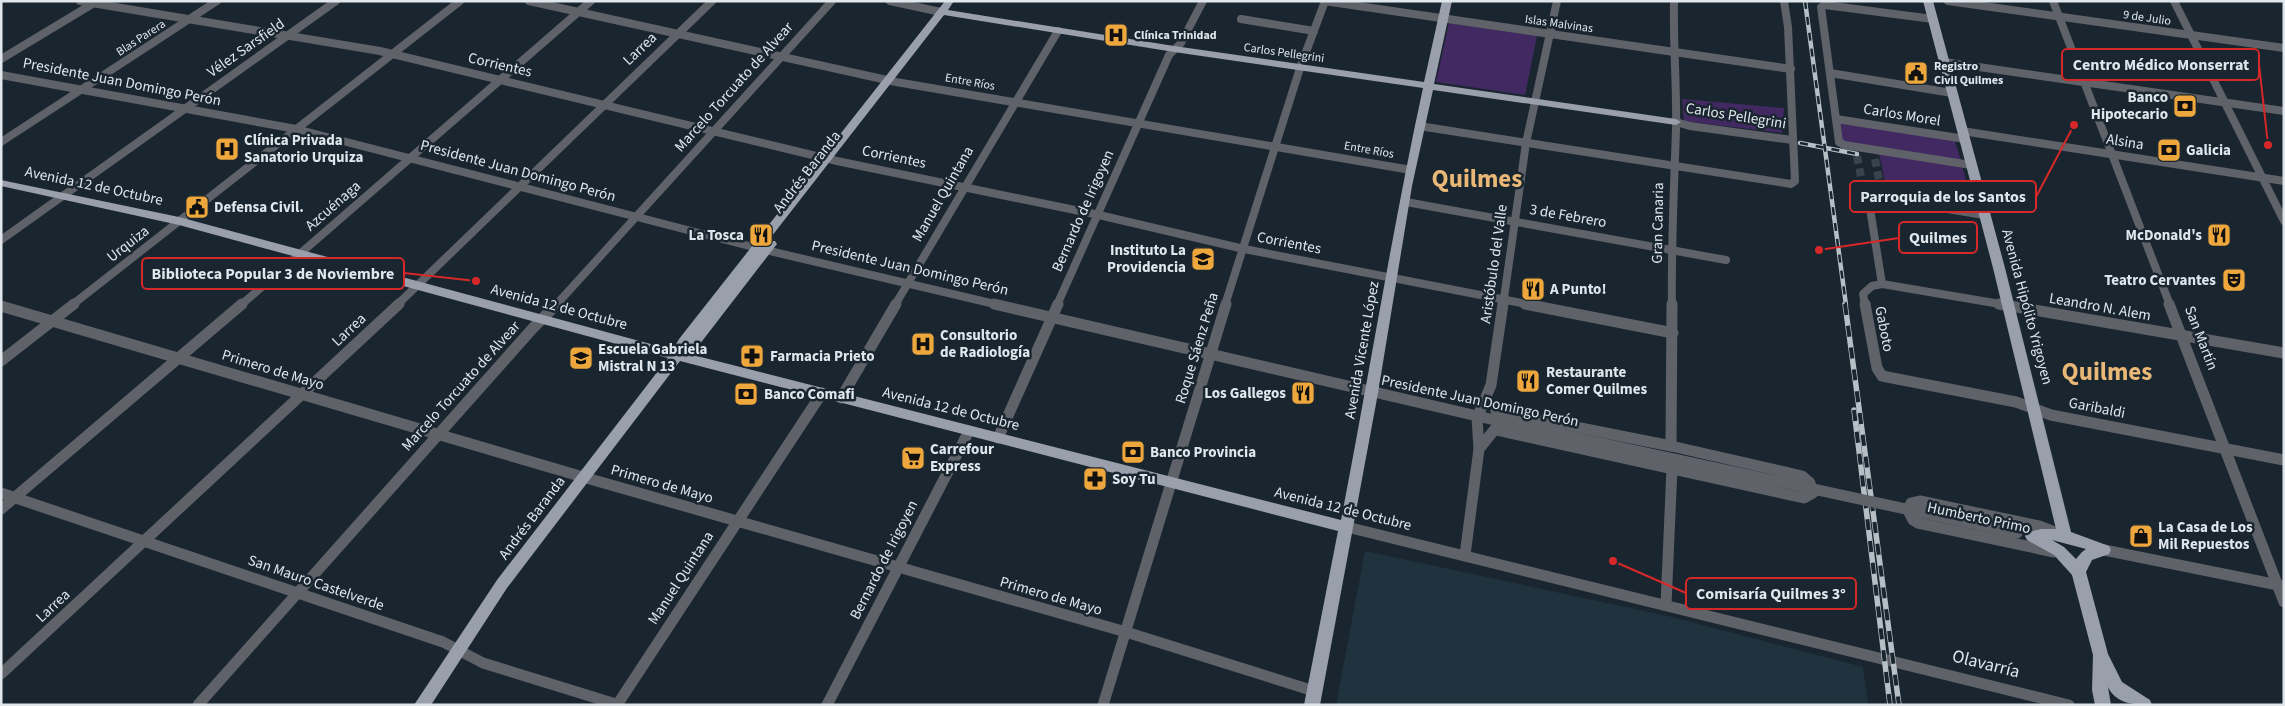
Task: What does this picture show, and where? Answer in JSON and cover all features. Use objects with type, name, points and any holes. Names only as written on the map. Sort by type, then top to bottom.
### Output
[{"type":"main road","name":"Andrés Baranda","points":[[945,12],[950,1]]},
{"type":"main road","name":"Andrés Baranda","points":[[422,705],[502,584],[583,477],[676,356],[692,346],[762,249],[945,12],[958,1]]},
{"type":"main road","name":"Avenida Vicente López","points":[[1313,698],[1372,393],[1419,126],[1447,1]]},
{"type":"main road","name":"Avenida Hipólito Yrigoyen","points":[[1928,1],[1984,215],[2011,307],[2065,536]]},
{"type":"main road","name":"Carlos Pellegrini","points":[[945,12],[1058,32],[1676,122]]},
{"type":"main road","name":"Avenida 12 de Octubre","points":[[1,183],[180,221],[676,356],[1347,527]]},
{"type":"main road","name":"Humberto Primo","points":[[2024,534],[2044,533],[2065,536],[2085,541],[2104,550]]},
{"type":"main road","points":[[2024,534],[2048,544],[2067,557],[2079,572],[2101,655],[2116,687],[2144,705]]},
{"type":"main road","points":[[2079,572],[2084,556],[2088,553],[2104,550]]},
{"type":"main road","points":[[2101,655],[2100,690],[2104,705]]},
{"type":"street","name":"Corrientes","points":[[80,1],[95,2],[189,20],[392,54],[833,159],[1099,215],[1244,249],[1673,333]]},
{"type":"street","name":"Blas Parera","points":[[1,142],[217,1]]},
{"type":"street","name":"Vélez Sarsfield","points":[[1,240],[336,1]]},
{"type":"street","name":"Urquiza","points":[[1,361],[460,1]]},
{"type":"street","name":"Entre Ríos","points":[[529,1],[893,80],[1411,170]]},
{"type":"street","name":"Azcuénaga","points":[[1,509],[300,254],[591,1]]},
{"type":"street","name":"Larrea","points":[[1,674],[419,286],[712,1]]},
{"type":"street","name":"Marcelo Torcuato de Alvear","points":[[198,705],[438,434],[832,1]]},
{"type":"street","name":"Carlos Pellegrini","points":[[890,1],[945,12]]},
{"type":"street","name":"Bernardo de Irigoyen","points":[[998,438],[1099,215],[1137,123],[1169,54],[1181,43],[1203,1]]},
{"type":"street","name":"Islas Malvinas","points":[[1325,1],[1791,69]]},
{"type":"street","name":"Roque Sáenz Peña","points":[[1103,705],[1209,355],[1300,68],[1325,1]]},
{"type":"street","name":"Aristóbulo del Valle","points":[[1465,554],[1479,449],[1477,418],[1491,385],[1526,143],[1557,1]]},
{"type":"street","name":"Gran Canaria","points":[[1671,446],[1673,333],[1671,249],[1676,122],[1673,52],[1674,1]]},
{"type":"street","points":[[1419,126],[1791,184],[1795,181],[1791,69],[1786,5],[1784,1]]},
{"type":"street","name":"9 de Julio","points":[[1948,1],[2284,48]]},
{"type":"street","name":"San Martín","points":[[2054,1],[2144,240],[2184,336],[2224,448],[2281,586],[2284,602]]},
{"type":"street","points":[[2174,1],[2284,221]]},
{"type":"street","points":[[1,59],[95,2]]},
{"type":"street","points":[[1933,19],[1825,5],[1821,7],[1840,144],[1856,152],[1874,155],[1971,165]]},
{"type":"street","points":[[1241,19],[1314,31]]},
{"type":"street","name":"Manuel Quintana","points":[[840,398],[1058,32]]},
{"type":"street","points":[[1944,62],[2284,111]]},
{"type":"street","points":[[1830,73],[1952,93]]},
{"type":"street","name":"Presidente Juan Domingo Perón","points":[[1,75],[296,129],[762,249],[1477,418],[1499,426],[1672,468],[1804,498],[1812,494],[1813,488],[1808,480],[1802,476],[1671,446],[1496,411]]},
{"type":"street","name":"Carlos Morel","points":[[1836,119],[1964,135]]},
{"type":"street","name":"Carlos Pellegrini","points":[[1676,122],[1690,126],[1792,137]]},
{"type":"street","name":"Alsina","points":[[1964,135],[2113,154],[2284,181]]},
{"type":"street","name":"Gaboto","points":[[1878,371],[1863,296],[1866,290],[1872,286],[1882,284],[1866,192],[1984,215]]},
{"type":"street","name":"3 de Febrero","points":[[1406,202],[1726,260]]},
{"type":"street","name":"Leandro N. Alem","points":[[1882,284],[2284,353]]},
{"type":"street","name":"Primero de Mayo","points":[[1,306],[897,568],[1126,632],[1313,698]]},
{"type":"street","name":"Garibaldi","points":[[1878,371],[1889,378],[2016,402],[2051,415],[2284,460]]},
{"type":"street","name":"Aristóbulo del Valle","points":[[1491,385],[1499,426]]},
{"type":"street","name":"Manuel Quintana","points":[[618,705],[736,521],[822,393]]},
{"type":"street","name":"Presidente Juan Domingo Perón","points":[[1499,426],[1516,425],[2024,534]]},
{"type":"street","points":[[1479,449],[1499,426]]},
{"type":"street","name":"Bernardo de Irigoyen","points":[[827,705],[969,431]]},
{"type":"street","points":[[1666,605],[1672,468]]},
{"type":"street","name":"San Mauro Castelverde","points":[[1,493],[443,642],[458,652],[483,663],[618,705]]},
{"type":"street","name":"Humberto Primo","points":[[2065,536],[2039,526],[1920,501],[1911,503],[1908,510],[1913,520],[1918,523],[2039,548],[2067,557]]},
{"type":"street","name":"Avenida 12 de Octubre","points":[[1347,527],[1465,554],[1894,662]]},
{"type":"street","name":"Humberto Primo","points":[[2104,550],[2281,586]]},
{"type":"street","name":"Olavarría","points":[[1894,662],[2069,705]]},
{"type":"shaded area","points":[[1449,23],[1537,36],[1525,95],[1436,82]]},
{"type":"shaded area","points":[[1682,99],[1784,108],[1782,133],[1684,121]]},
{"type":"shaded area","points":[[1838,123],[1954,139],[1961,160],[1843,143]]},
{"type":"shaded area","points":[[1879,153],[1962,166],[1974,210],[1888,196]]},
{"type":"shaded area","points":[[1365,551],[1672,617],[1863,667],[1868,705],[1336,705]]},
{"type":"tunnel","points":[[1857,156],[1863,187]]},
{"type":"tunnel","points":[[1875,159],[1881,190]]},
{"type":"railway","points":[[1805,1],[1825,148]]},
{"type":"railway","points":[[1800,143],[1825,148]]},
{"type":"railway","points":[[1825,148],[1857,154]]},
{"type":"railway","points":[[1825,148],[1846,305]]},
{"type":"railway","points":[[1845,304],[1899,705]]},
{"type":"railway","points":[[1854,410],[1890,705]]},
{"type":"place","name":"Clínica Trinidad","points":[[1116,35]]},
{"type":"place","name":"Registro Civil Quilmes","points":[[1916,73]]},
{"type":"place","name":"Banco Hipotecario","points":[[2185,106]]},
{"type":"place","name":"Parroquia de los Santos","points":[[2074,125]]},
{"type":"place","name":"Centro Médico Monserrat","points":[[2268,145]]},
{"type":"place","name":"Clínica Privada Sanatorio Urquiza","points":[[227,149]]},
{"type":"place","name":"Galicia","points":[[2169,150]]},
{"type":"place","name":"Defensa Civil.","points":[[197,207]]},
{"type":"place","name":"La Tosca","points":[[761,235]]},
{"type":"place","name":"McDonald's","points":[[2219,235]]},
{"type":"place","name":"Quilmes","points":[[1819,250]]},
{"type":"place","name":"Instituto La Providencia","points":[[1203,259]]},
{"type":"place","name":"Teatro Cervantes","points":[[2234,280]]},
{"type":"place","name":"Biblioteca Popular 3 de Noviembre","points":[[476,281]]},
{"type":"place","name":"A Punto!","points":[[1533,289]]},
{"type":"place","name":"Consultorio de Radiología","points":[[923,344]]},
{"type":"place","name":"Farmacia Prieto","points":[[752,356]]},
{"type":"place","name":"Escuela Gabriela Mistral N 13","points":[[581,358]]},
{"type":"place","name":"Restaurante Comer Quilmes","points":[[1528,381]]},
{"type":"place","name":"Los Gallegos","points":[[1303,393]]},
{"type":"place","name":"Banco Comafi","points":[[746,394]]},
{"type":"place","name":"Banco Provincia","points":[[1133,452]]},
{"type":"place","name":"Carrefour Express","points":[[913,458]]},
{"type":"place","name":"Soy Tu","points":[[1095,479]]},
{"type":"place","name":"La Casa de Los Mil Repuestos","points":[[2141,536]]},
{"type":"place","name":"Comisaría Quilmes 3°","points":[[1613,561]]},
{"type":"district","name":"Quilmes","points":[[1477,179]]},
{"type":"district","name":"Quilmes","points":[[2107,372]]}]
